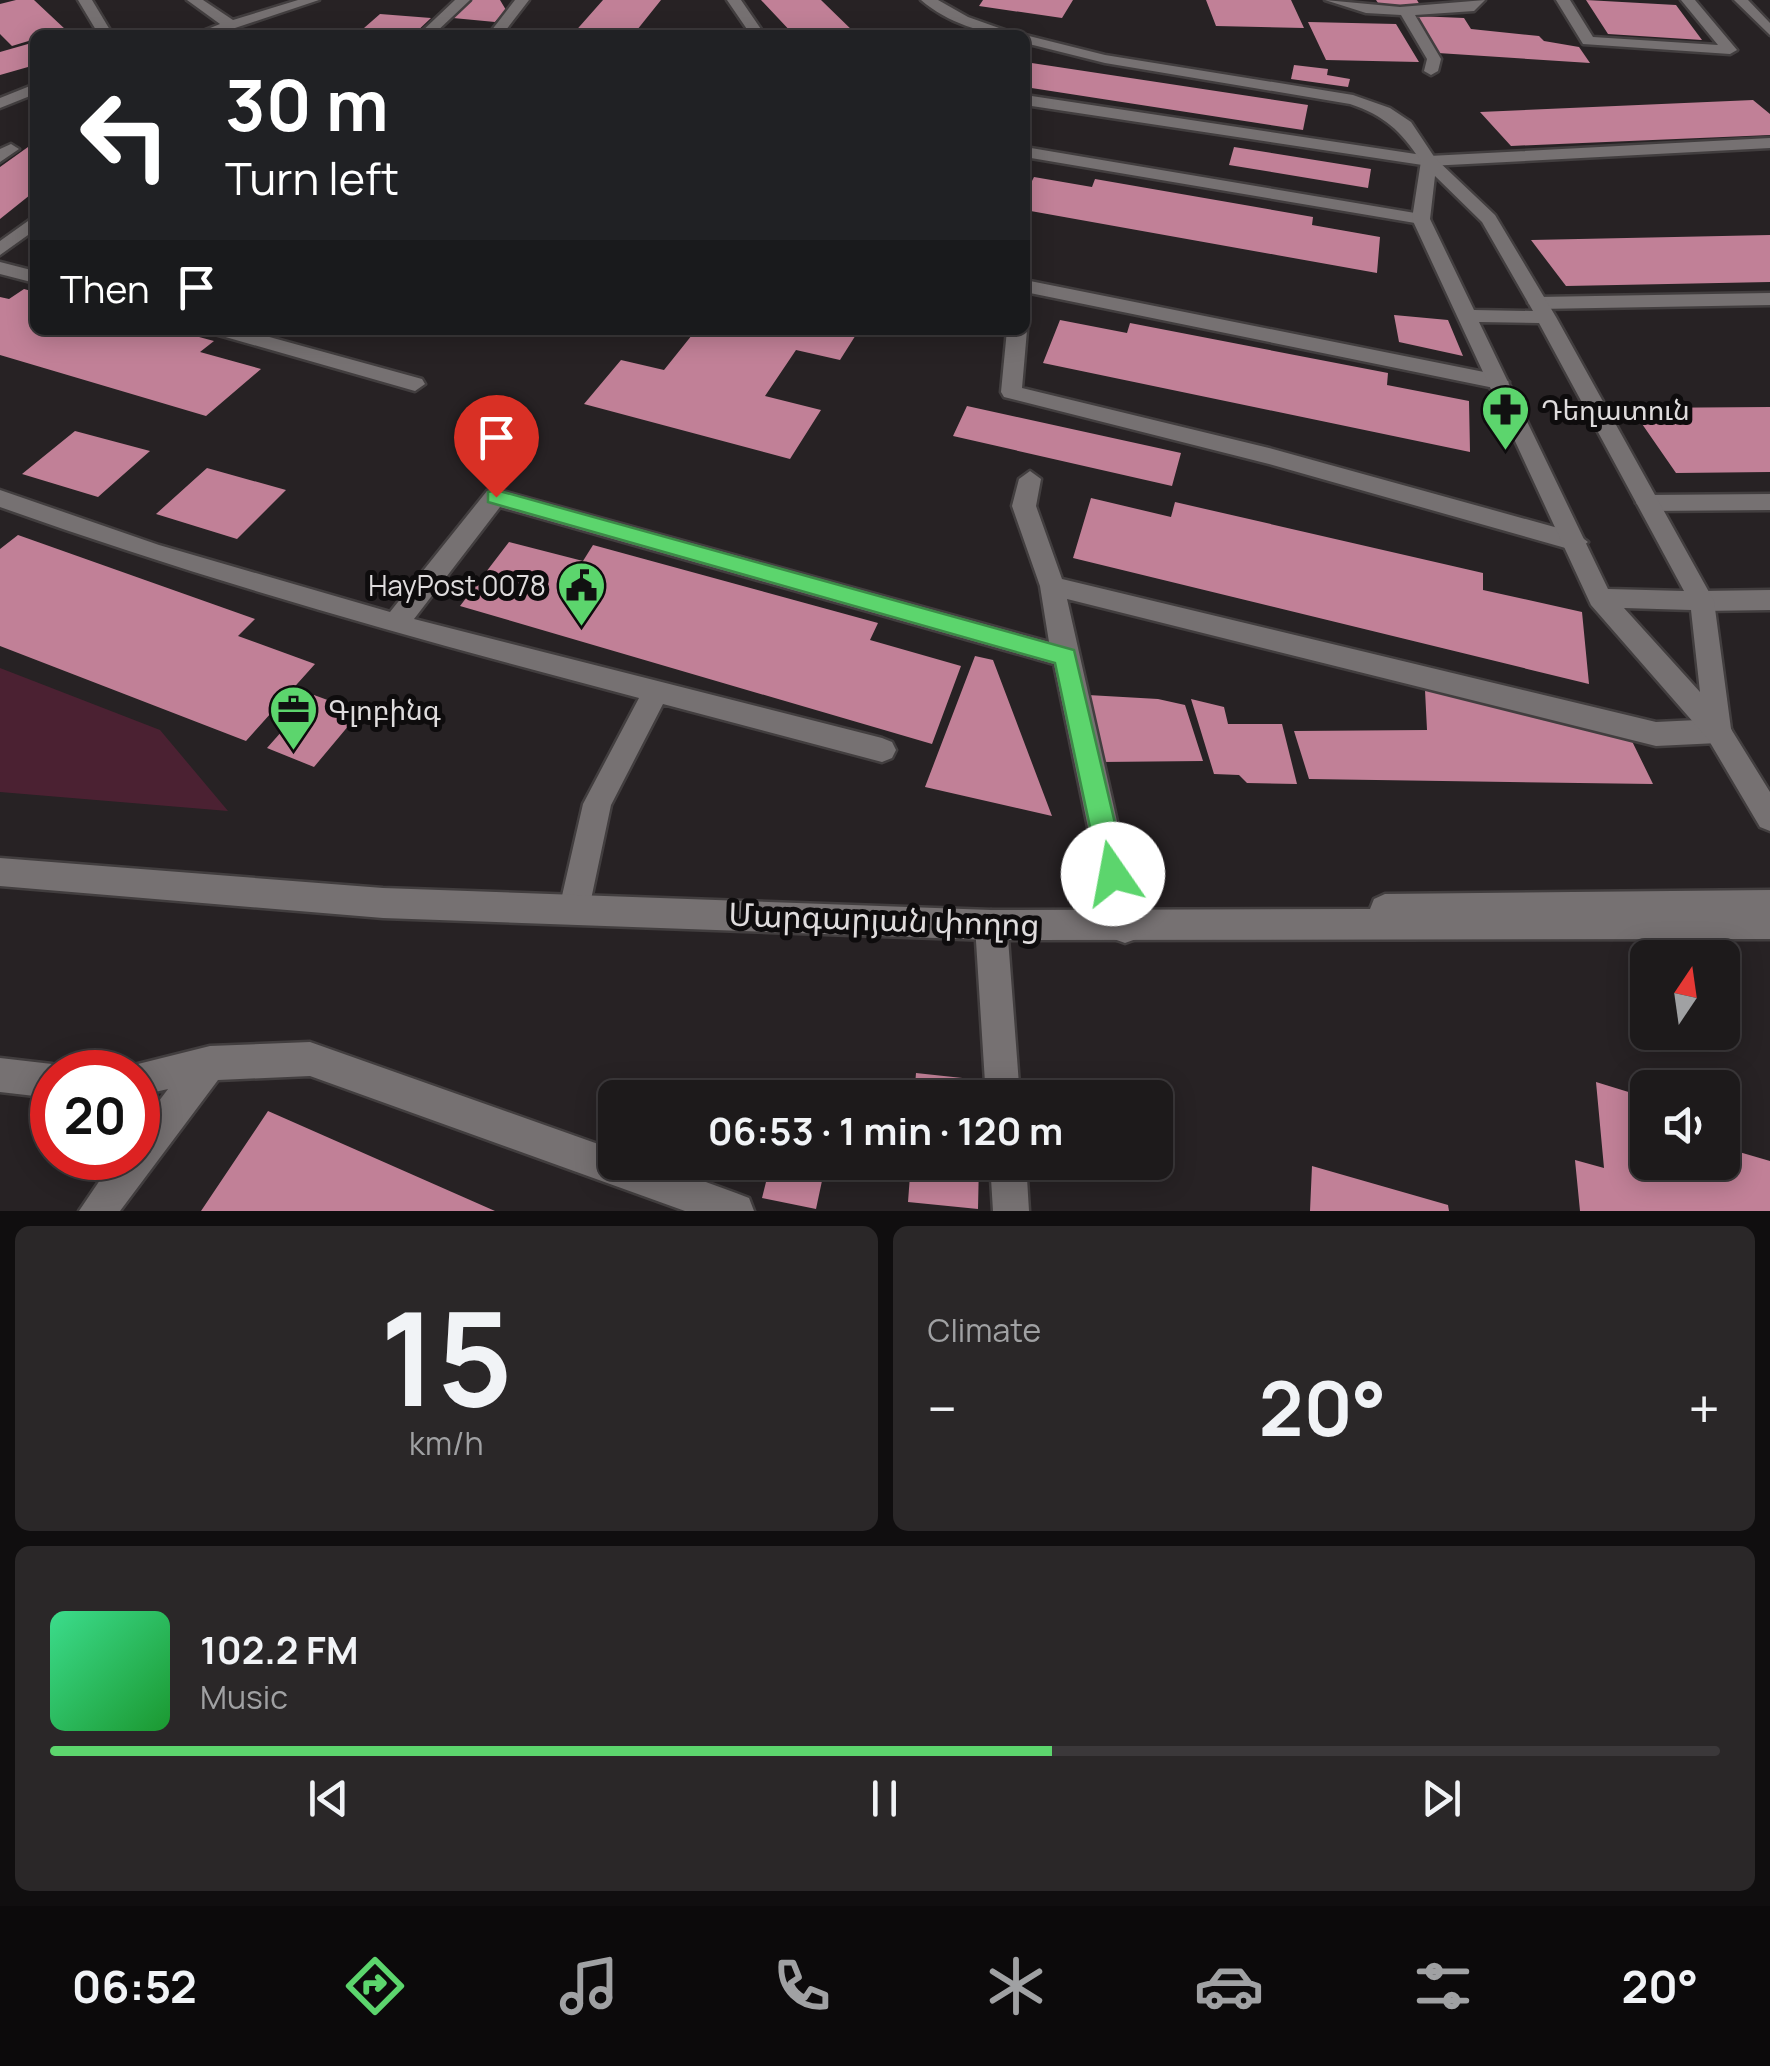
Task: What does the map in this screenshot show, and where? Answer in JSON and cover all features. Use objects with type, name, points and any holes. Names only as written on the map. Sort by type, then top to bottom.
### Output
[{"type":"street","points":[[84,0],[103,30]]},
{"type":"street","points":[[194,0],[231,25]]},
{"type":"street","points":[[216,30],[312,0]]},
{"type":"street","points":[[431,30],[463,0]]},
{"type":"street","points":[[500,30],[522,0]]},
{"type":"street","points":[[734,0],[755,30]]},
{"type":"street","points":[[928,0],[962,20],[995,30]]},
{"type":"street","points":[[1332,0],[1405,10],[1474,7],[1478,0]]},
{"type":"street","points":[[1563,0],[1588,41],[1730,50],[1688,0]]},
{"type":"street","points":[[1741,0],[1770,31]]},
{"type":"street","points":[[1405,10],[1434,59],[1431,70]]},
{"type":"street","points":[[1030,40],[1105,59],[1353,100],[1385,110],[1405,125],[1430,161],[1489,219],[1702,601],[1718,731]]},
{"type":"street","points":[[0,102],[30,91]]},
{"type":"street","points":[[1030,101],[1430,161],[1770,143]]},
{"type":"street","points":[[1030,153],[1421,218]]},
{"type":"street","points":[[1430,161],[1421,218],[1600,598],[1718,731],[1770,818]]},
{"type":"street","points":[[0,250],[30,225]]},
{"type":"street","points":[[0,268],[30,276]]},
{"type":"street","points":[[1030,287],[1499,382]]},
{"type":"street","points":[[1468,316],[1770,299]]},
{"type":"street","points":[[240,335],[415,384]]},
{"type":"street","points":[[1017,335],[1011,392],[1270,456],[1576,542]]},
{"type":"street","points":[[1030,479],[1024,506],[1052,586],[1123,920]]},
{"type":"street","points":[[394,624],[496,497],[1065,657]]},
{"type":"street","points":[[0,498],[153,552],[394,624],[882,750]]},
{"type":"street","points":[[1648,503],[1770,502]]},
{"type":"street","points":[[1052,586],[1656,734],[1718,731]]},
{"type":"street","points":[[1600,598],[1770,600]]},
{"type":"street","points":[[576,902],[597,804],[656,691]]},
{"type":"street","name":"Մարգարյան փողոց","points":[[0,856],[576,902],[991,925],[1770,905]]},
{"type":"street","name":"Մարգարյան փողոց","points":[[0,872],[383,903],[576,902],[1123,920],[1770,924]]},
{"type":"street","points":[[991,925],[1002,1080]]},
{"type":"street","points":[[160,1074],[210,1063],[310,1059],[736,1211]]},
{"type":"street","points":[[97,1211],[210,1063]]},
{"type":"street","points":[[0,1075],[30,1078]]},
{"type":"street","points":[[1009,1180],[1011,1211]]},
{"type":"shaded area","points":[[0,668],[160,730],[228,811],[0,792]]},
{"type":"building","points":[[34,0],[66,30],[30,30],[30,41],[12,46],[0,34],[0,4]]},
{"type":"building","points":[[472,0],[500,0],[506,10],[495,22],[453,18]]},
{"type":"building","points":[[603,0],[661,0],[637,30],[576,30]]},
{"type":"building","points":[[761,0],[821,0],[852,30],[789,30]]},
{"type":"building","points":[[983,0],[1073,0],[1062,18],[979,6]]},
{"type":"building","points":[[1206,0],[1291,0],[1304,28],[1216,26]]},
{"type":"building","points":[[1376,0],[1417,0],[1421,7],[1380,6]]},
{"type":"building","points":[[1586,0],[1676,5],[1702,40],[1608,34]]},
{"type":"building","points":[[380,14],[431,18],[418,30],[362,30]]},
{"type":"building","points":[[1416,16],[1464,18],[1471,29],[1539,36],[1544,41],[1579,47],[1590,63],[1438,53]]},
{"type":"building","points":[[1308,22],[1396,24],[1419,62],[1326,60]]},
{"type":"building","points":[[30,43],[30,66],[0,75],[0,52]]},
{"type":"building","points":[[1030,63],[1308,105],[1303,130],[1030,88]]},
{"type":"building","points":[[1294,65],[1328,69],[1327,75],[1350,79],[1348,87],[1291,79]]},
{"type":"building","points":[[1753,100],[1770,114],[1770,135],[1511,146],[1480,112]]},
{"type":"building","points":[[30,146],[30,195],[0,219],[0,167]]},
{"type":"building","points":[[1234,147],[1371,169],[1368,188],[1229,165]]},
{"type":"building","points":[[1034,177],[1092,187],[1095,179],[1313,217],[1312,225],[1380,237],[1377,273],[1030,211],[1030,185]]},
{"type":"building","points":[[1770,235],[1770,282],[1566,286],[1531,240]]},
{"type":"building","points":[[24,289],[30,291],[30,335],[192,335],[214,341],[200,352],[261,369],[206,416],[0,355],[0,297],[9,299]]},
{"type":"building","points":[[1394,315],[1448,320],[1463,356],[1399,342]]},
{"type":"building","points":[[1060,320],[1127,333],[1130,323],[1388,373],[1387,385],[1469,401],[1470,452],[1043,363]]},
{"type":"building","points":[[692,335],[856,335],[840,360],[796,350],[765,396],[821,410],[790,459],[584,404],[621,360],[664,370]]},
{"type":"building","points":[[967,406],[1181,453],[1172,486],[953,436]]},
{"type":"building","points":[[1770,407],[1770,472],[1676,473],[1631,408]]},
{"type":"building","points":[[75,431],[150,451],[98,497],[22,474]]},
{"type":"building","points":[[207,468],[286,490],[237,539],[156,514]]},
{"type":"building","points":[[1091,498],[1171,517],[1175,502],[1483,573],[1483,590],[1582,612],[1589,684],[1073,558]]},
{"type":"building","points":[[18,535],[255,619],[238,636],[315,664],[246,741],[0,646],[0,549]]},
{"type":"building","points":[[509,542],[583,561],[593,545],[878,623],[870,640],[961,666],[932,744],[460,606]]},
{"type":"building","points":[[975,656],[993,660],[1052,816],[925,787]]},
{"type":"building","points":[[1425,690],[1628,733],[1653,784],[1309,779],[1294,731],[1427,730]]},
{"type":"building","points":[[314,695],[360,712],[314,767],[267,748]]},
{"type":"building","points":[[1088,695],[1158,699],[1185,705],[1203,761],[1101,762]]},
{"type":"building","points":[[1191,699],[1224,707],[1228,724],[1282,724],[1297,784],[1247,783],[1239,775],[1214,774]]},
{"type":"building","points":[[916,1073],[981,1080],[915,1080]]},
{"type":"building","points":[[1596,1082],[1630,1092],[1630,1180],[1740,1180],[1740,1152],[1770,1161],[1770,1211],[1580,1211],[1575,1160],[1604,1168]]},
{"type":"building","points":[[268,1111],[495,1211],[201,1211]]},
{"type":"building","points":[[1312,1166],[1448,1205],[1449,1211],[1310,1211]]},
{"type":"building","points":[[766,1180],[822,1180],[816,1209],[762,1198]]},
{"type":"building","points":[[910,1180],[979,1180],[978,1209],[908,1202]]},
{"type":"place","name":"Դեղատուն","points":[[1506,452]]},
{"type":"place","name":"HayPost 0078","points":[[581,628]]},
{"type":"place","name":"Գլոբինգ","points":[[293,752]]},
{"type":"route","points":[[496,497],[1065,657],[1113,874]]}]
